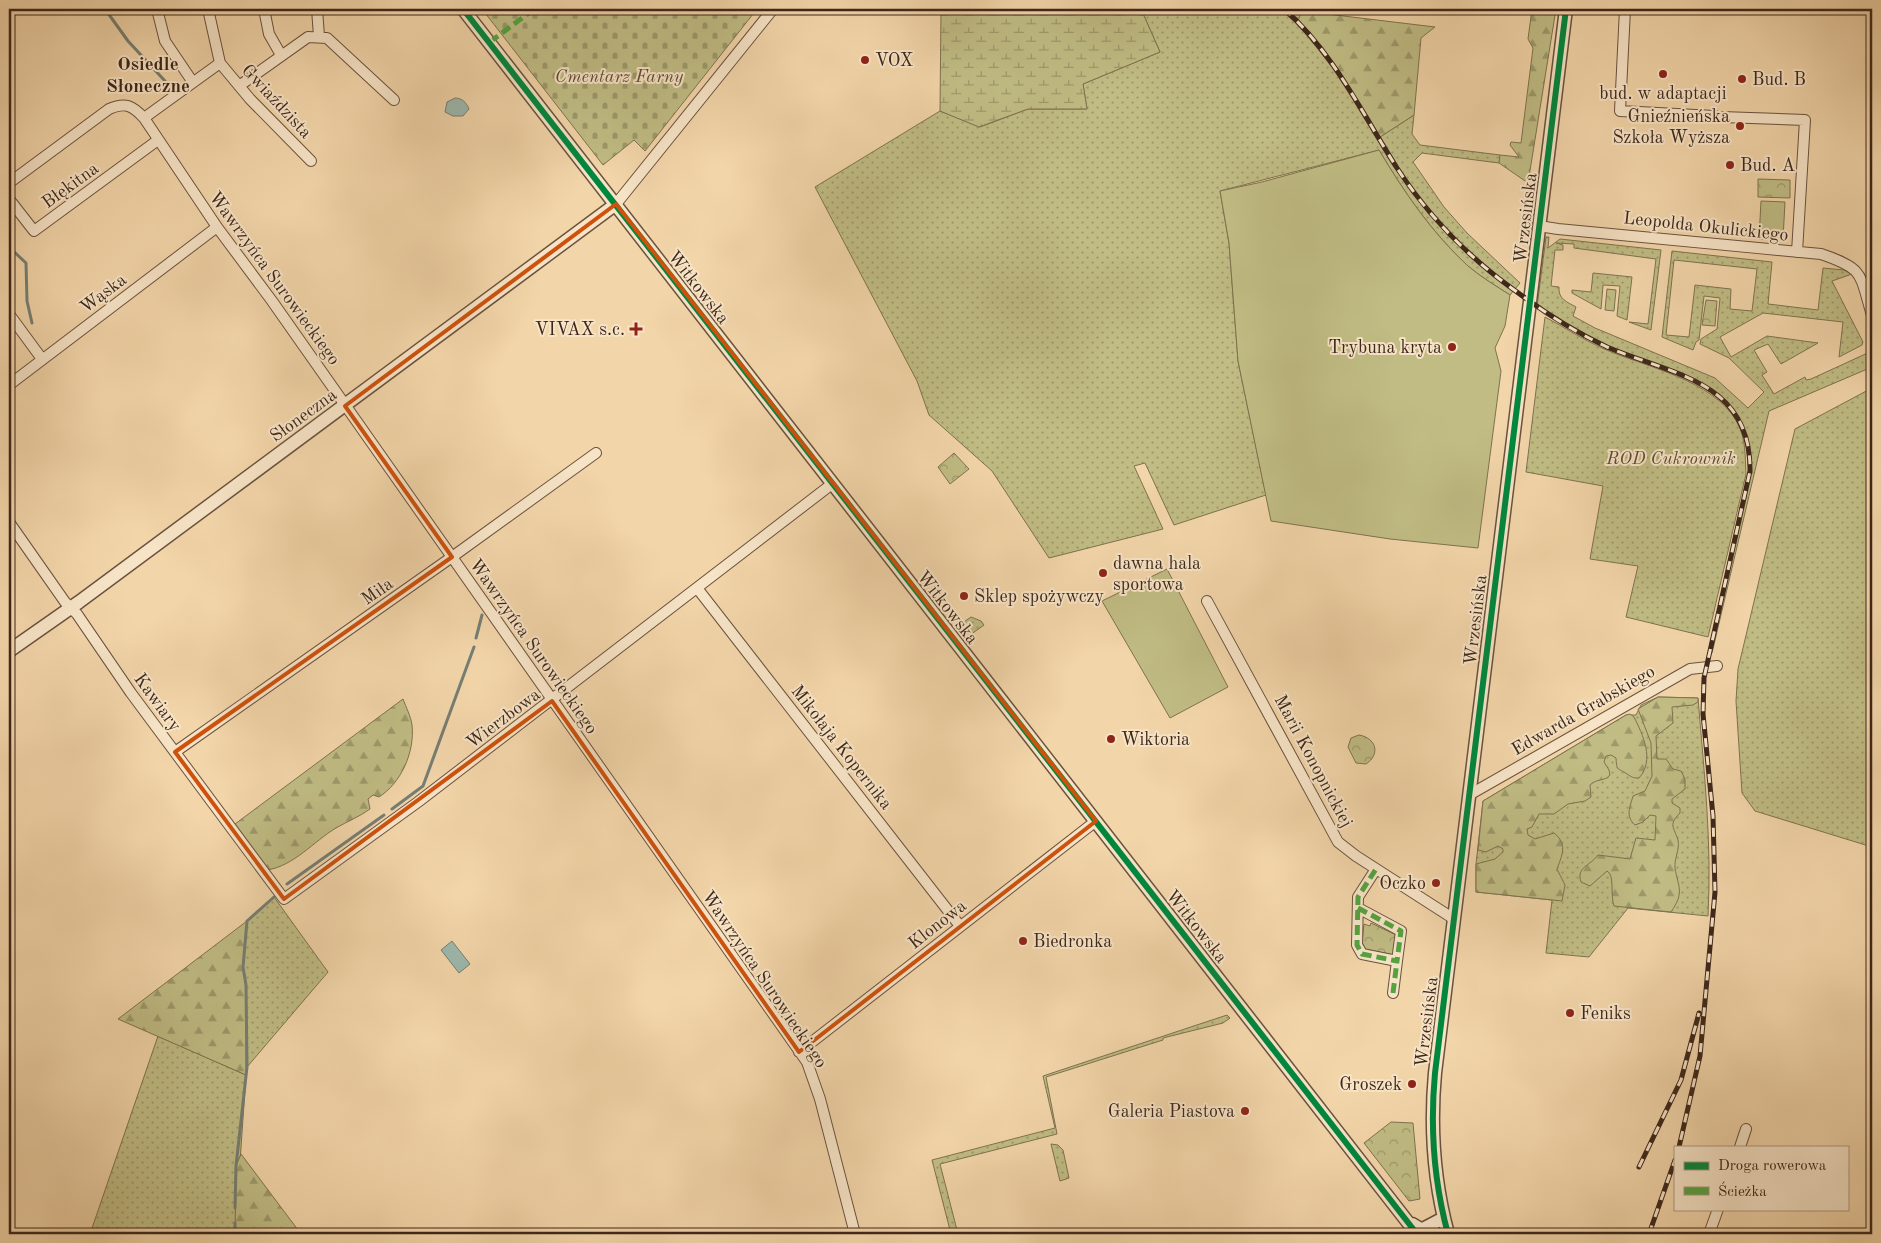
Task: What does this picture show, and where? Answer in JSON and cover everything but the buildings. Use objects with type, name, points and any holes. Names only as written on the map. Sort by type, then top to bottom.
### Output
[{"type":"street","points":[[157,9],[165,41],[192,81]]},
{"type":"street","name":"Gwiaździsta","points":[[208,9],[220,63],[239,86],[311,161]]},
{"type":"street","points":[[264,9],[269,34],[281,55]]},
{"type":"street","points":[[317,9],[319,36]]},
{"type":"street","name":"Witkowska","points":[[463,9],[1410,1223],[1423,1233]]},
{"type":"street","points":[[616,204],[772,9]]},
{"type":"street","name":"Wrzesińska","points":[[1438,1234],[1440,1214],[1434,1151],[1433,1094],[1566,9]]},
{"type":"street","name":"Leopolda Okulickiego","points":[[1539,226],[1797,252],[1805,120],[1620,111],[1625,9]]},
{"type":"street","points":[[239,86],[308,37],[319,36],[327,38],[394,100]]},
{"type":"street","name":"Gwiaździsta","points":[[144,118],[192,81],[220,63]]},
{"type":"street","name":"Wawrzyńca Surowieckiego","points":[[9,183],[109,109],[122,104],[129,105],[144,118],[217,227],[799,1052],[815,1080],[855,1234]]},
{"type":"street","name":"Błękitna","points":[[9,200],[34,231],[158,140]]},
{"type":"street","name":"Słoneczna","points":[[9,651],[345,406],[616,204]]},
{"type":"street","name":"Wąska","points":[[9,385],[217,227]]},
{"type":"street","points":[[1797,252],[1821,254],[1854,268],[1860,275],[1872,315]]},
{"type":"street","points":[[9,314],[42,359]]},
{"type":"street","name":"Miła","points":[[175,752],[452,558],[596,453]]},
{"type":"street","name":"Wierzbowa","points":[[284,899],[418,802],[552,701],[832,484]]},
{"type":"street","name":"Kawiary","points":[[9,522],[284,899]]},
{"type":"street","name":"Mikołaja Kopernika","points":[[697,588],[960,926]]},
{"type":"street","name":"Marii Konopnickiej","points":[[1207,601],[1338,842],[1376,869],[1454,918]]},
{"type":"street","name":"Edwarda Grabskiego","points":[[1469,795],[1690,668],[1717,666]]},
{"type":"street","name":"Klonowa","points":[[799,1052],[1096,821]]},
{"type":"street","points":[[1376,869],[1358,897],[1357,946],[1362,954],[1397,961]]},
{"type":"street","points":[[1358,908],[1401,931],[1393,994]]},
{"type":"street","points":[[1740,1146],[1746,1129]]},
{"type":"street","points":[[1709,1234],[1718,1210]]},
{"type":"street","points":[[1423,1233],[1440,1214]]},
{"type":"street","name":"Wrzesińska","points":[[1440,1214],[1448,1234]]},
{"type":"highlighted area","points":[[616,204],[1096,821],[799,1052],[552,701],[284,899],[175,752],[452,557],[345,406]]},
{"type":"green space","name":"Cmentarz Farny","points":[[482,9],[757,9],[645,151],[634,140],[603,165]]},
{"type":"green space","points":[[941,9],[1141,9],[1160,52],[1083,84],[1087,109],[1028,109],[979,127],[940,111]]},
{"type":"green space","points":[[1141,9],[1300,9],[1377,139],[1414,115],[1412,134],[1420,145],[1500,155],[1499,163],[1422,153],[1413,162],[1444,207],[1467,233],[1520,283],[1510,295],[1468,266],[1442,240],[1419,211],[1379,150],[1220,191],[1229,243],[1238,361],[1266,495],[1174,525],[1145,463],[1134,466],[1163,529],[1049,558],[992,471],[929,415],[917,381],[815,187],[940,111],[980,127],[1028,109],[1087,109],[1083,84],[1160,52]]},
{"type":"green space","points":[[1532,9],[1556,9],[1528,183],[1499,163],[1500,155],[1519,157],[1510,145],[1511,142],[1521,143],[1533,48],[1528,39]]},
{"type":"green space","points":[[1302,11],[1435,27],[1421,38],[1414,115],[1377,139],[1337,73],[1297,23]]},
{"type":"green space","points":[[1379,150],[1398,181],[1442,240],[1468,266],[1510,295],[1505,326],[1495,348],[1501,371],[1478,548],[1390,539],[1271,521],[1238,361],[1229,243],[1220,191],[1262,182]]},
{"type":"green space","points":[[1758,179],[1790,180],[1790,198],[1758,197]]},
{"type":"green space","points":[[1761,201],[1785,202],[1783,239],[1759,239]]},
{"type":"green space","points":[[1546,237],[1549,237],[1548,248],[1560,239],[1661,250],[1651,330],[1629,322],[1648,324],[1656,259],[1574,248],[1574,244],[1556,243],[1563,245],[1563,250],[1555,250],[1551,286],[1559,287],[1560,294],[1566,302],[1576,307],[1573,316],[1595,328],[1715,378],[1748,408],[1764,392],[1729,358],[1700,344],[1701,339],[1717,329],[1720,298],[1704,296],[1699,340],[1696,342],[1693,350],[1662,337],[1672,251],[1772,262],[1768,304],[1818,310],[1823,268],[1844,270],[1852,274],[1832,281],[1863,342],[1862,345],[1839,357],[1843,322],[1763,313],[1720,337],[1731,357],[1767,336],[1818,343],[1781,364],[1768,344],[1754,350],[1767,372],[1762,375],[1774,394],[1805,377],[1806,380],[1811,379],[1872,351],[1872,367],[1769,411],[1712,653],[1708,653],[1750,471],[1748,443],[1740,421],[1728,404],[1712,391],[1671,371],[1602,344],[1537,307]],"holes":[[[1674,260],[1757,269],[1752,311],[1730,309],[1731,289],[1695,285],[1689,337],[1666,335]]]},
{"type":"green space","points":[[1593,273],[1632,277],[1627,320],[1617,316],[1620,286],[1603,285],[1601,309],[1572,293],[1572,290],[1591,292]]},
{"type":"green space","points":[[1607,289],[1616,290],[1614,311],[1605,310]]},
{"type":"green space","points":[[1706,300],[1717,301],[1715,326],[1702,325]]},
{"type":"green space","name":"ROD Cukrownik","points":[[1545,317],[1602,348],[1657,368],[1695,385],[1712,395],[1726,407],[1737,422],[1744,441],[1746,474],[1708,637],[1626,617],[1638,566],[1590,559],[1603,486],[1526,472]]},
{"type":"green space","points":[[1872,388],[1872,847],[1755,811],[1742,793],[1736,701],[1738,669],[1795,429]]},
{"type":"green space","points":[[954,453],[969,469],[950,484],[938,467]]},
{"type":"green space","points":[[1167,569],[1228,687],[1170,718],[1102,601]]},
{"type":"green space","points":[[971,617],[981,621],[984,625],[970,635],[961,624]]},
{"type":"green space","points":[[1658,697],[1698,698],[1708,834],[1708,916],[1628,908],[1589,957],[1546,953],[1552,900],[1476,892],[1476,864],[1483,801],[1626,715],[1636,715],[1641,705]]},
{"type":"green space","points":[[1658,697],[1698,698],[1698,702],[1693,705],[1672,707],[1673,723],[1656,736],[1657,759],[1666,759],[1673,769],[1681,771],[1685,779],[1685,789],[1672,799],[1672,803],[1680,808],[1680,813],[1673,823],[1678,840],[1675,868],[1679,894],[1671,912],[1614,906],[1612,881],[1607,871],[1590,886],[1581,882],[1580,877],[1582,870],[1598,855],[1630,859],[1636,838],[1655,840],[1656,816],[1650,815],[1643,822],[1635,825],[1630,818],[1629,811],[1633,796],[1645,791],[1652,776],[1651,743],[1638,709]]},
{"type":"green space","points":[[403,699],[410,715],[411,746],[405,766],[394,784],[379,797],[373,795],[368,799],[370,809],[366,812],[328,833],[286,864],[267,870],[235,824]]},
{"type":"green space","points":[[1630,714],[1634,717],[1646,748],[1646,763],[1644,771],[1639,778],[1632,777],[1618,769],[1616,758],[1611,755],[1606,756],[1604,762],[1610,775],[1590,785],[1591,797],[1585,801],[1568,804],[1554,814],[1539,814],[1532,827],[1527,829],[1528,835],[1535,839],[1554,833],[1561,841],[1563,850],[1557,869],[1565,885],[1562,901],[1476,892],[1476,864],[1495,859],[1503,852],[1503,849],[1498,846],[1486,852],[1478,850],[1483,801]]},
{"type":"green space","points":[[1359,735],[1373,743],[1375,751],[1374,756],[1366,764],[1356,763],[1348,747],[1351,738]]},
{"type":"green space","points":[[274,897],[328,972],[247,1067],[246,985],[243,967],[247,921]]},
{"type":"green space","points":[[247,921],[243,967],[246,985],[246,1075],[118,1019]]},
{"type":"green space","points":[[1371,923],[1396,935],[1394,955],[1365,949],[1362,943],[1364,924],[1370,926]]},
{"type":"green space","points":[[1227,1015],[1230,1018],[1223,1023],[1163,1038],[1163,1040],[1046,1077],[1057,1134],[940,1164],[958,1234],[951,1234],[932,1160],[1055,1128],[1043,1076]]},
{"type":"green space","points":[[158,1036],[246,1075],[235,1234],[90,1234]]},
{"type":"green space","points":[[1391,1122],[1413,1123],[1420,1199],[1409,1201],[1364,1143]]},
{"type":"green space","points":[[1051,1144],[1058,1145],[1063,1150],[1069,1178],[1060,1181]]},
{"type":"green space","points":[[241,1154],[301,1234],[235,1234],[236,1166]]},
{"type":"water","points":[[455,98],[467,104],[469,109],[463,116],[453,116],[445,112],[447,102]]},
{"type":"water","points":[[452,941],[470,964],[459,973],[441,950]]},
{"type":"waterway","points":[[105,9],[128,41],[165,81]]},
{"type":"waterway","points":[[9,247],[26,263],[27,301],[32,323]]},
{"type":"waterway","points":[[476,638],[482,615]]},
{"type":"waterway","points":[[392,809],[423,786],[474,647]]},
{"type":"waterway","points":[[287,884],[384,815]]},
{"type":"waterway","points":[[235,1208],[236,1166],[247,1067],[246,985],[243,967],[247,921],[274,897]]},
{"type":"waterway","points":[[235,1223],[235,1234]]},
{"type":"railway","points":[[1284,9],[1317,44],[1332,64],[1409,186],[1436,220],[1466,251],[1499,279],[1572,329],[1607,347],[1682,375],[1704,386],[1723,400],[1737,418],[1747,441],[1750,471],[1704,678],[1703,714],[1713,816],[1715,892],[1700,1056],[1679,1146]]},
{"type":"railway","points":[[1639,1167],[1681,1080],[1699,1013]]},
{"type":"railway","points":[[1649,1234],[1674,1163]]},
{"type":"marked path","points":[[490,42],[534,9]]},
{"type":"marked path","points":[[1358,908],[1401,931],[1397,961],[1362,954],[1357,945],[1358,897],[1376,869]]},
{"type":"marked path","points":[[1393,993],[1397,961]]},
{"type":"cycle path","points":[[463,9],[1417,1234]]},
{"type":"cycle path","points":[[1448,1234],[1439,1195],[1434,1154],[1435,1073],[1566,9]]},
{"type":"place","name":"VOX","points":[[865,60]]},
{"type":"place","name":"bud. w adaptacji","points":[[1663,74]]},
{"type":"place","name":"Bud. B","points":[[1742,79]]},
{"type":"place","name":"Gnieźnieńska Szkoła Wyższa","points":[[1740,126]]},
{"type":"place","name":"Bud. A","points":[[1730,165]]},
{"type":"place","name":"VIVAX s.c.","points":[[636,329]]},
{"type":"place","name":"Trybuna kryta","points":[[1452,347]]},
{"type":"place","name":"dawna hala sportowa","points":[[1103,573]]},
{"type":"place","name":"Sklep spożywczy","points":[[964,596]]},
{"type":"place","name":"Wiktoria","points":[[1111,739]]},
{"type":"place","name":"Oczko","points":[[1436,883]]},
{"type":"place","name":"Biedronka","points":[[1023,941]]},
{"type":"place","name":"Feniks","points":[[1570,1013]]},
{"type":"place","name":"Groszek","points":[[1412,1084]]},
{"type":"place","name":"Galeria Piastova","points":[[1245,1111]]},
{"type":"district","name":"Osiedle Słoneczne","points":[[148,74]]}]
